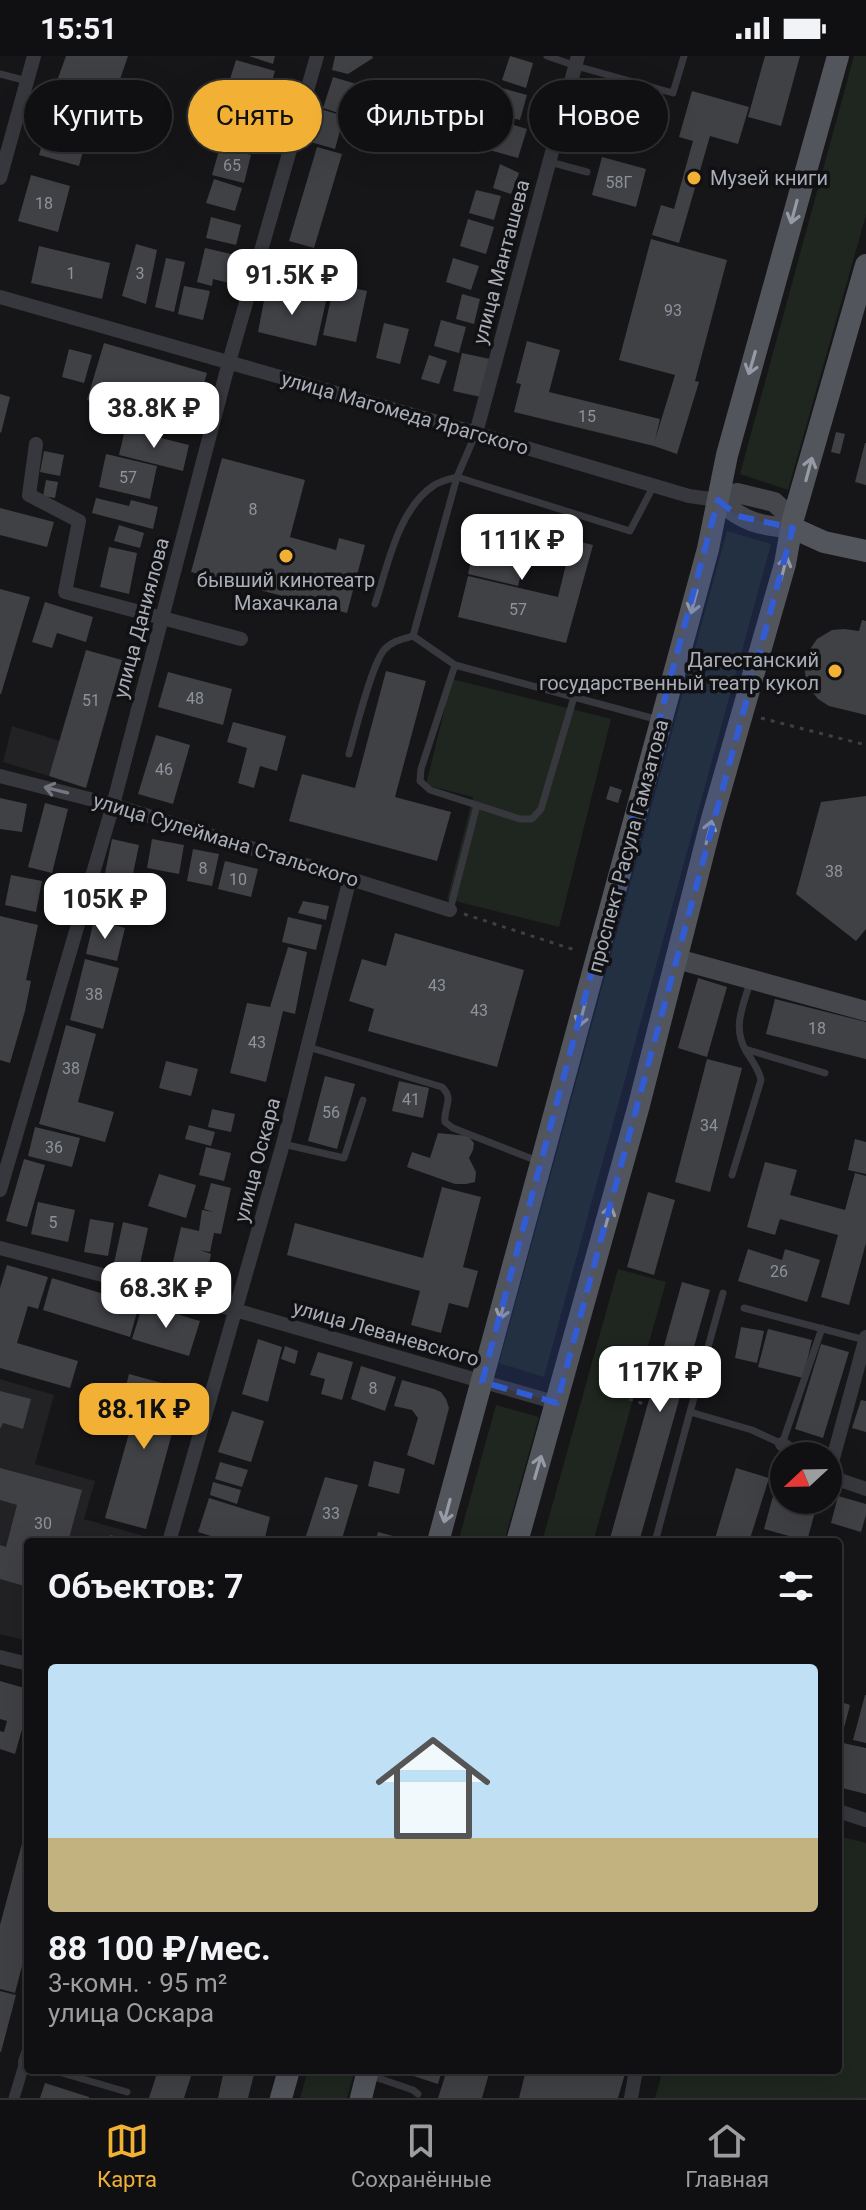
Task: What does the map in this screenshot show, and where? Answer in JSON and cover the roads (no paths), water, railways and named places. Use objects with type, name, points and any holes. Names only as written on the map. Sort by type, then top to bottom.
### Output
[{"type":"main road","name":"проспект Расула Гамзатова","points":[[439,1538],[708,549],[727,455],[838,56]]},
{"type":"main road","points":[[518,1538],[712,819],[866,265]]},
{"type":"main road","name":"улица Магомеда Ярагского","points":[[718,500],[738,516],[769,527],[793,524],[866,538]]},
{"type":"main road","name":"улица Магомеда Ярагского","points":[[793,524],[824,542],[866,551]]},
{"type":"main road","points":[[677,958],[866,1009]]},
{"type":"main road","points":[[677,958],[866,1009]]},
{"type":"main road","points":[[281,2098],[288,2074]]},
{"type":"main road","points":[[361,2098],[367,2074]]},
{"type":"street","points":[[27,80],[34,56]]},
{"type":"street","name":"улица Даниялова","points":[[0,1190],[113,805],[162,618],[203,441],[229,362],[317,56]]},
{"type":"street","name":"улица Манташева","points":[[476,433],[577,61]]},
{"type":"street","points":[[0,178],[24,92]]},
{"type":"street","name":"улица Магомеда Ярагского","points":[[0,297],[689,496],[718,500]]},
{"type":"street","points":[[36,444],[29,495],[79,521],[65,592],[241,639]]},
{"type":"street","name":"улица Сулеймана Стальского","points":[[0,776],[113,805],[450,910]]},
{"type":"street","name":"улица Оскара","points":[[170,1538],[283,1144],[350,878]]},
{"type":"street","name":"улица Леваневского","points":[[0,1248],[235,1310],[557,1403]]},
{"type":"street","points":[[837,1442],[866,1338]]},
{"type":"street","points":[[842,1481],[866,1489]]},
{"type":"street","points":[[0,1657],[24,1663]]},
{"type":"street","points":[[842,1812],[866,1820]]},
{"type":"street","points":[[14,2098],[24,2068]]},
{"type":"street","points":[[631,2098],[635,2074]]},
{"type":"lane","points":[[547,56],[577,61],[673,93],[684,56]]},
{"type":"lane","points":[[0,74],[24,80]]},
{"type":"lane","points":[[549,162],[587,172]]},
{"type":"lane","points":[[413,636],[457,477],[476,433]]},
{"type":"lane","points":[[375,604],[405,516],[419,497],[436,483],[457,477],[630,531],[654,485]]},
{"type":"lane","points":[[413,636],[455,665],[662,720]]},
{"type":"lane","points":[[349,754],[383,651],[395,641],[413,636]]},
{"type":"lane","points":[[455,665],[421,769],[420,781],[430,790],[520,819],[532,819],[541,809],[574,697]]},
{"type":"lane","points":[[450,910],[477,805]]},
{"type":"lane","points":[[732,1175],[761,1080],[737,1027],[750,979]]},
{"type":"lane","points":[[308,1047],[442,1087],[448,1093],[449,1100],[444,1114],[445,1122],[453,1128],[542,1162]]},
{"type":"lane","points":[[745,1049],[825,1073]]},
{"type":"lane","points":[[283,1144],[344,1158],[363,1100]]},
{"type":"lane","points":[[656,1538],[723,1293]]},
{"type":"lane","points":[[744,1308],[866,1338]]},
{"type":"lane","points":[[783,1442],[822,1328]]},
{"type":"lane","points":[[690,1412],[736,1424],[777,1442]]},
{"type":"lane","points":[[66,2074],[127,2092]]},
{"type":"lane","points":[[373,2074],[418,2094]]},
{"type":"place","name":"Музей книги","points":[[694,178]]},
{"type":"place","name":"бывший кинотеатр Махачкала","points":[[286,556]]},
{"type":"place","name":"Дагестанский государственный театр кукол","points":[[835,671]]}]
